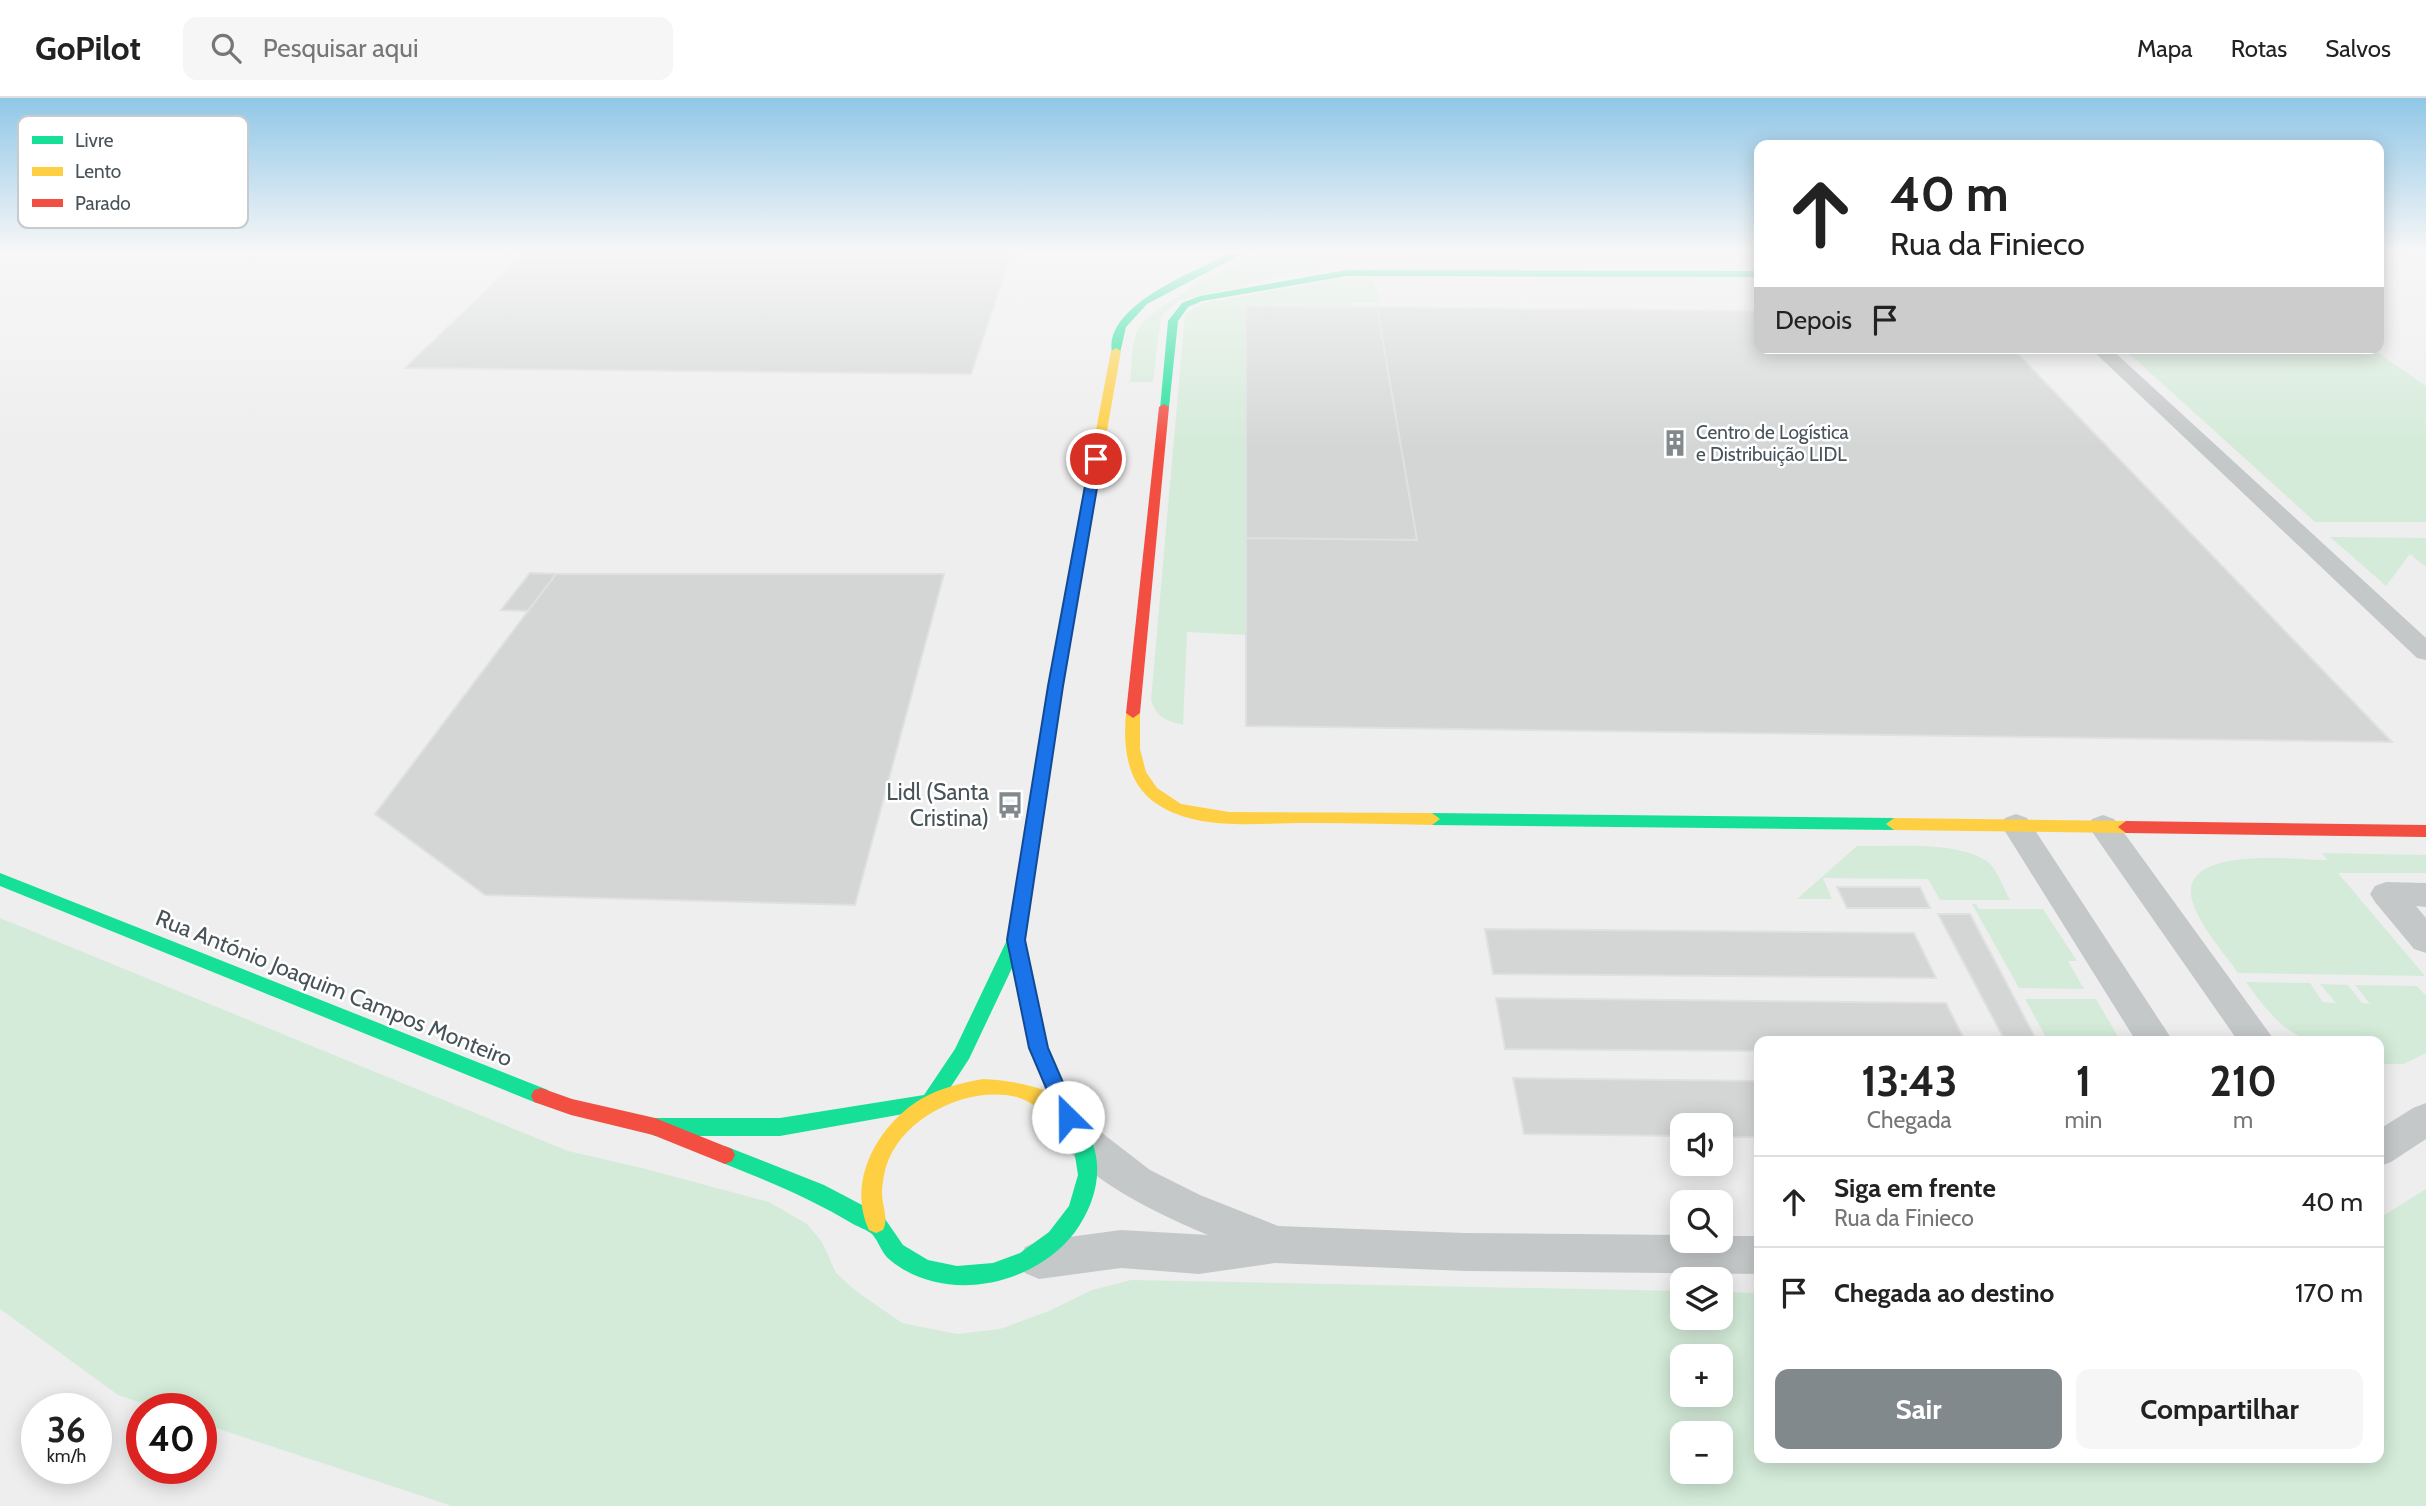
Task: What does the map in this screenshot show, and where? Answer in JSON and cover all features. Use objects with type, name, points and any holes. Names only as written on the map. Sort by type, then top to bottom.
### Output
[{"type":"street","points":[[875,1225],[870,1195],[875,1163],[891,1135],[930,1102],[962,1054],[1016,940],[1063,641],[1121,326],[1131,316]]},
{"type":"street","points":[[1177,316],[1173,321],[1130,740],[1134,762],[1145,784],[1158,799],[1190,814],[2426,831]]},
{"type":"street","points":[[2105,354],[2426,652]]},
{"type":"street","points":[[2017,825],[2152,1036]]},
{"type":"street","points":[[2103,826],[2253,1036]]},
{"type":"street","name":"Rua António Joaquim Campos Monteiro","points":[[0,879],[163,942],[496,1079],[571,1107],[655,1127]]},
{"type":"street","points":[[2426,895],[2386,894],[2426,940]]},
{"type":"street","points":[[1016,940],[1039,1048],[1076,1130],[1088,1174],[1081,1206],[1061,1237],[1031,1261]]},
{"type":"street","points":[[655,1127],[780,1126],[930,1102],[960,1090],[990,1086],[1020,1089],[1046,1100],[1136,1182],[1176,1203],[1275,1244]]},
{"type":"street","points":[[2384,1145],[2426,1119]]},
{"type":"street","points":[[655,1127],[817,1192],[875,1225],[894,1252],[922,1270],[957,1279],[996,1275],[1031,1261],[1121,1249],[1199,1255],[1275,1244],[1465,1252],[1754,1255]]},
{"type":"green space","points":[[1151,316],[1161,316],[1153,382],[1130,382],[1134,339],[1143,323]]},
{"type":"green space","points":[[1185,316],[1246,316],[1246,635],[1187,632],[1183,725],[1159,715],[1151,700]]},
{"type":"green space","points":[[2130,354],[2380,354],[2426,386],[2426,522],[2315,522]]},
{"type":"green space","points":[[2330,537],[2426,538],[2426,567],[2410,554],[2386,586]]},
{"type":"green space","points":[[1857,846],[1924,846],[1960,850],[1975,855],[1991,865],[2010,900],[1940,900],[1928,879],[1823,878],[1832,899],[1797,899]]},
{"type":"green space","points":[[2322,853],[2426,855],[2426,873],[2338,873],[2425,976],[2238,973],[2195,910],[2192,900],[2193,882],[2203,870],[2221,863],[2267,858],[2327,860]]},
{"type":"green space","points":[[1972,904],[1976,904],[1979,909],[2043,909],[2077,961],[2068,961],[2084,989],[2019,988]]},
{"type":"green space","points":[[0,918],[568,1151],[769,1202],[807,1224],[822,1242],[836,1273],[856,1291],[902,1323],[957,1334],[1000,1329],[1049,1311],[1092,1290],[1131,1280],[1670,1291],[1670,1330],[1733,1330],[1733,1292],[1754,1293],[1754,1463],[2384,1463],[2384,1215],[2426,1189],[2426,1506],[452,1506],[217,1428],[217,1393],[126,1393],[126,1398],[118,1395],[0,1309]]},
{"type":"green space","points":[[2246,982],[2310,983],[2323,1002],[2336,1003],[2320,984],[2348,985],[2362,1003],[2370,1004],[2355,985],[2417,986],[2426,996],[2426,1053],[2404,1064],[2384,1064],[2384,1036],[2299,1036],[2282,1025]]},
{"type":"green space","points":[[2025,999],[2096,999],[2118,1036],[2045,1036]]},
{"type":"building","points":[[460,316],[991,316],[971,374],[405,368]]},
{"type":"building","name":"Centro de Logística e Distribuição LIDL","points":[[1246,316],[1754,316],[1754,354],[2018,354],[2392,742],[1246,726]]},
{"type":"building","points":[[1246,316],[1378,316],[1417,540],[1246,538]]},
{"type":"building","points":[[530,573],[556,574],[528,611],[501,610]]},
{"type":"building","points":[[556,574],[944,574],[855,905],[485,895],[375,814]]},
{"type":"building","points":[[1837,887],[1920,887],[1930,908],[1847,908]]},
{"type":"building","points":[[1938,914],[1970,914],[2034,1036],[2002,1036]]},
{"type":"building","points":[[1485,929],[1914,933],[1936,978],[1493,974]]},
{"type":"building","points":[[1496,998],[1946,1003],[1962,1036],[1754,1036],[1754,1051],[1505,1049]]},
{"type":"building","points":[[1513,1078],[1754,1081],[1754,1137],[1733,1137],[1733,1113],[1670,1113],[1670,1136],[1524,1134]]},
{"type":"traffic: fast","points":[[1116,351],[1121,326],[1131,316]]},
{"type":"traffic: fast","points":[[1164,407],[1173,321],[1177,316]]},
{"type":"traffic: fast","points":[[655,1127],[780,1127],[930,1102],[962,1054],[1016,940],[1039,793]]},
{"type":"traffic: fast","points":[[1432,819],[1894,824]]},
{"type":"traffic: fast","points":[[0,879],[541,1096]]},
{"type":"traffic: fast","points":[[1016,940],[1039,1048],[1068,1117]]},
{"type":"traffic: fast","points":[[876,1223],[896,1252],[924,1270],[957,1276],[993,1273],[1027,1260],[1056,1239],[1078,1210],[1088,1175],[1083,1143]]},
{"type":"traffic: fast","points":[[725,1155],[817,1192],[875,1225]]},
{"type":"traffic: slow","points":[[1039,793],[1063,641],[1116,351]]},
{"type":"traffic: slow","points":[[1133,713],[1133,749],[1139,772],[1151,792],[1175,808],[1191,813],[1229,817],[1432,819]]},
{"type":"traffic: slow","points":[[1894,824],[2126,827]]},
{"type":"traffic: slow","points":[[876,1223],[871,1194],[876,1166],[888,1142],[906,1121],[929,1104],[955,1093],[983,1087],[1011,1088],[1041,1099],[1068,1117]]},
{"type":"traffic: jam","points":[[1133,713],[1164,407]]},
{"type":"traffic: jam","points":[[2126,827],[2426,831]]},
{"type":"traffic: jam","points":[[541,1096],[571,1107],[655,1127],[725,1155]]},
{"type":"place","name":"Centro de Logística e Distribuição LIDL","points":[[1675,443]]},
{"type":"place","name":"Lidl (Santa Cristina)","points":[[1010,805]]},
{"type":"route","points":[[1068,1117],[1039,1048],[1016,940],[1055,686],[1096,459]]}]
